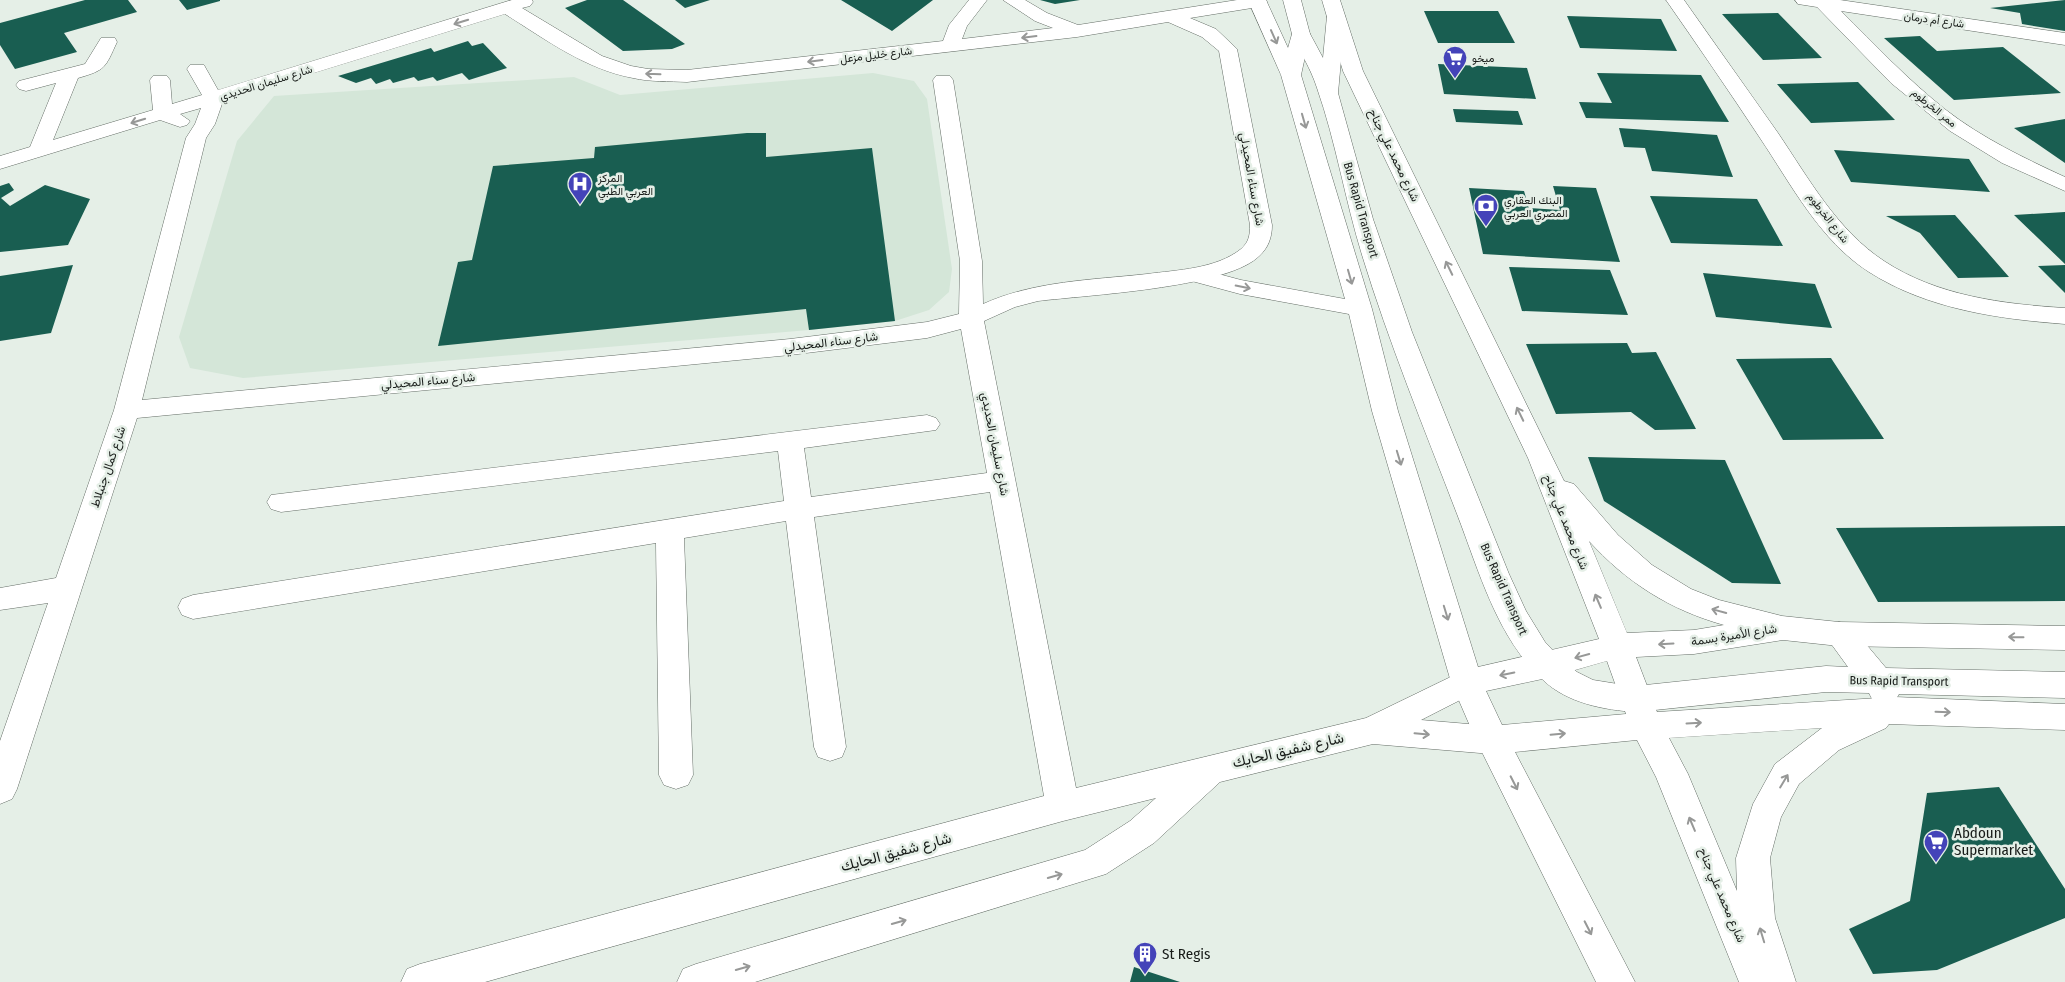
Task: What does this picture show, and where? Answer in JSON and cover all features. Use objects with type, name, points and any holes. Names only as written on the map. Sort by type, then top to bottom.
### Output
[{"type":"street","name":"شارع سليمان الحديدي","points":[[0,163],[214,99],[531,0]]},
{"type":"street","points":[[950,46],[958,25],[978,0]]},
{"type":"street","points":[[1012,0],[1041,17],[1077,31]]},
{"type":"street","points":[[1290,75],[1301,34],[1292,0]]},
{"type":"street","name":"شارع محمد علي جناح","points":[[1350,0],[1353,71]]},
{"type":"street","name":"شارع الخرطوم","points":[[1676,0],[1806,189],[1833,226],[1853,249],[1876,266],[1906,283],[1946,298],[1984,308],[2065,316]]},
{"type":"street","name":"شارع خليل مزعل","points":[[507,8],[587,54],[624,71],[641,74],[696,75],[1077,31],[1172,18],[1258,1]]},
{"type":"street","points":[[1258,1],[1290,75],[1360,309],[1386,411],[1468,682],[1492,740],[1616,982]]},
{"type":"street","name":"شارع أم درمان","points":[[1813,2],[2065,39]]},
{"type":"street","name":"ممر الخرطوم","points":[[1813,2],[1924,102],[1962,131],[2008,158],[2065,186]]},
{"type":"street","name":"Bus Rapid Transport","points":[[1329,93],[1334,8]]},
{"type":"street","name":"شارع محمد علي جناح","points":[[1334,8],[1353,71],[1541,458],[1617,646],[1641,712],[1670,774],[1758,982]]},
{"type":"street","name":"شارع سناء المحيدلي","points":[[127,410],[790,347],[927,330],[971,318],[1007,302],[1038,294],[1196,275],[1235,262],[1250,253],[1261,238],[1261,224],[1228,49],[1209,33],[1172,18]]},
{"type":"street","name":"Bus Rapid Transport","points":[[1301,34],[1329,93],[1362,220],[1417,379],[1498,581],[1525,636],[1547,665],[1567,681],[1593,693],[1612,698],[1641,712],[1826,679],[2065,685]]},
{"type":"street","points":[[26,84],[87,70],[97,64],[108,42]]},
{"type":"street","points":[[197,69],[214,99]]},
{"type":"street","points":[[38,152],[69,75]]},
{"type":"street","points":[[160,80],[163,114],[184,124],[196,138]]},
{"type":"street","name":"شارع سليمان الحديدي","points":[[943,80],[971,260],[971,318],[1063,806]]},
{"type":"street","name":"شارع كمال جنبلاط","points":[[0,790],[127,410],[196,138],[205,124],[214,99]]},
{"type":"street","points":[[1196,275],[1240,287],[1360,309]]},
{"type":"street","points":[[281,502],[927,424]]},
{"type":"street","points":[[790,441],[830,747]]},
{"type":"street","points":[[1541,458],[1586,521],[1608,544],[1663,587],[1700,606],[1783,628]]},
{"type":"street","points":[[193,607],[670,529],[1002,481]]},
{"type":"street","points":[[670,529],[676,775]]},
{"type":"street","points":[[0,599],[67,588]]},
{"type":"street","name":"شارع الأميرة بسمة","points":[[1468,682],[1547,665],[1617,646],[1694,642],[1783,628],[1839,634],[2065,638]]},
{"type":"street","points":[[1839,634],[1878,680],[1895,710]]},
{"type":"street","name":"شارع شفيق الحايك","points":[[420,982],[1063,806],[1374,730],[1468,682]]},
{"type":"street","points":[[1492,740],[1641,712],[1895,710],[2065,717]]},
{"type":"street","points":[[1777,982],[1757,918],[1752,858],[1765,815],[1787,774],[1828,740],[1895,710]]},
{"type":"street","name":"شارع شفيق الحايك","points":[[1374,730],[1492,740]]},
{"type":"street","points":[[696,982],[1094,863],[1142,832],[1213,768]]},
{"type":"shaded area","name":"المركز العربي الطبي","points":[[873,73],[914,81],[927,99],[952,269],[949,292],[929,310],[895,321],[809,330],[243,378],[190,368],[179,337],[237,141],[274,96],[574,77],[620,95]]},
{"type":"building","points":[[85,0],[128,0],[137,12],[64,33],[77,52],[15,69],[0,45],[0,23]]},
{"type":"building","points":[[179,0],[220,0],[220,1],[187,10]]},
{"type":"building","points":[[587,0],[623,0],[685,44],[672,49],[623,51],[565,8]]},
{"type":"building","points":[[675,0],[710,0],[685,8]]},
{"type":"building","points":[[841,0],[933,0],[892,31]]},
{"type":"building","points":[[1040,0],[1080,0],[1055,4]]},
{"type":"building","points":[[2065,0],[2065,31],[2022,24],[2020,13],[1990,8]]},
{"type":"building","points":[[1424,11],[1498,11],[1515,43],[1438,43]]},
{"type":"building","points":[[1778,13],[1822,58],[1763,60],[1722,14]]},
{"type":"building","points":[[1567,16],[1661,19],[1677,51],[1580,48]]},
{"type":"building","points":[[1920,36],[1937,51],[2003,47],[2061,93],[1954,100],[1884,38]]},
{"type":"building","points":[[468,41],[472,46],[483,43],[507,68],[469,80],[462,73],[437,81],[433,77],[418,81],[414,77],[393,83],[390,79],[376,84],[371,78],[356,83],[338,76],[431,48],[434,52]]},
{"type":"building","points":[[1438,64],[1527,68],[1536,99],[1444,94]]},
{"type":"building","points":[[1597,73],[1701,75],[1729,122],[1586,118],[1579,102],[1612,103]]},
{"type":"building","points":[[1858,82],[1895,120],[1811,123],[1777,84]]},
{"type":"building","points":[[1453,109],[1518,111],[1523,125],[1456,122]]},
{"type":"building","points":[[2065,119],[2065,163],[2014,128]]},
{"type":"building","points":[[1619,128],[1717,135],[1733,177],[1652,171],[1645,148],[1624,147]]},
{"type":"building","points":[[747,133],[766,133],[766,157],[872,148],[895,321],[809,330],[806,309],[438,346],[458,262],[472,260],[493,166],[594,158],[595,147]]},
{"type":"building","points":[[1834,150],[1969,159],[1990,192],[1851,182]]},
{"type":"building","points":[[9,183],[14,190],[1,198],[10,206],[45,185],[90,199],[68,245],[0,252],[0,186]]},
{"type":"building","points":[[1553,186],[1596,188],[1620,262],[1483,254],[1469,188],[1524,191],[1529,208],[1560,210]]},
{"type":"building","points":[[1650,196],[1757,199],[1783,246],[1671,243]]},
{"type":"building","points":[[2065,212],[2065,264],[2014,215]]},
{"type":"building","points":[[1955,215],[2009,277],[1958,278],[1920,233],[1886,216]]},
{"type":"building","points":[[73,265],[51,333],[0,341],[0,276]]},
{"type":"building","points":[[2065,265],[2065,293],[2038,266]]},
{"type":"building","points":[[1509,267],[1610,270],[1628,315],[1522,311]]},
{"type":"building","points":[[1703,273],[1815,284],[1832,328],[1716,317]]},
{"type":"building","points":[[1627,343],[1632,353],[1656,352],[1696,429],[1655,430],[1631,412],[1556,414],[1526,344]]},
{"type":"building","points":[[1831,358],[1884,439],[1783,440],[1736,359]]},
{"type":"building","points":[[1588,457],[1725,460],[1781,584],[1732,583],[1604,501]]},
{"type":"building","points":[[2065,526],[2065,601],[1878,602],[1836,528]]},
{"type":"building","points":[[1999,787],[2065,889],[2065,918],[1937,970],[1873,974],[1849,929],[1910,901],[1927,793]]},
{"type":"building","name":"St Regis","points":[[1134,967],[1180,982],[1130,982]]},
{"type":"place","name":"ميخو","points":[[1455,79]]},
{"type":"place","name":"المركز العربي الطبي","points":[[580,205]]},
{"type":"place","name":"البنك العقاري المصري العربي","points":[[1486,227]]},
{"type":"place","name":"Abdoun Supermarket","points":[[1936,863]]},
{"type":"place","name":"St Regis","points":[[1145,975]]}]
